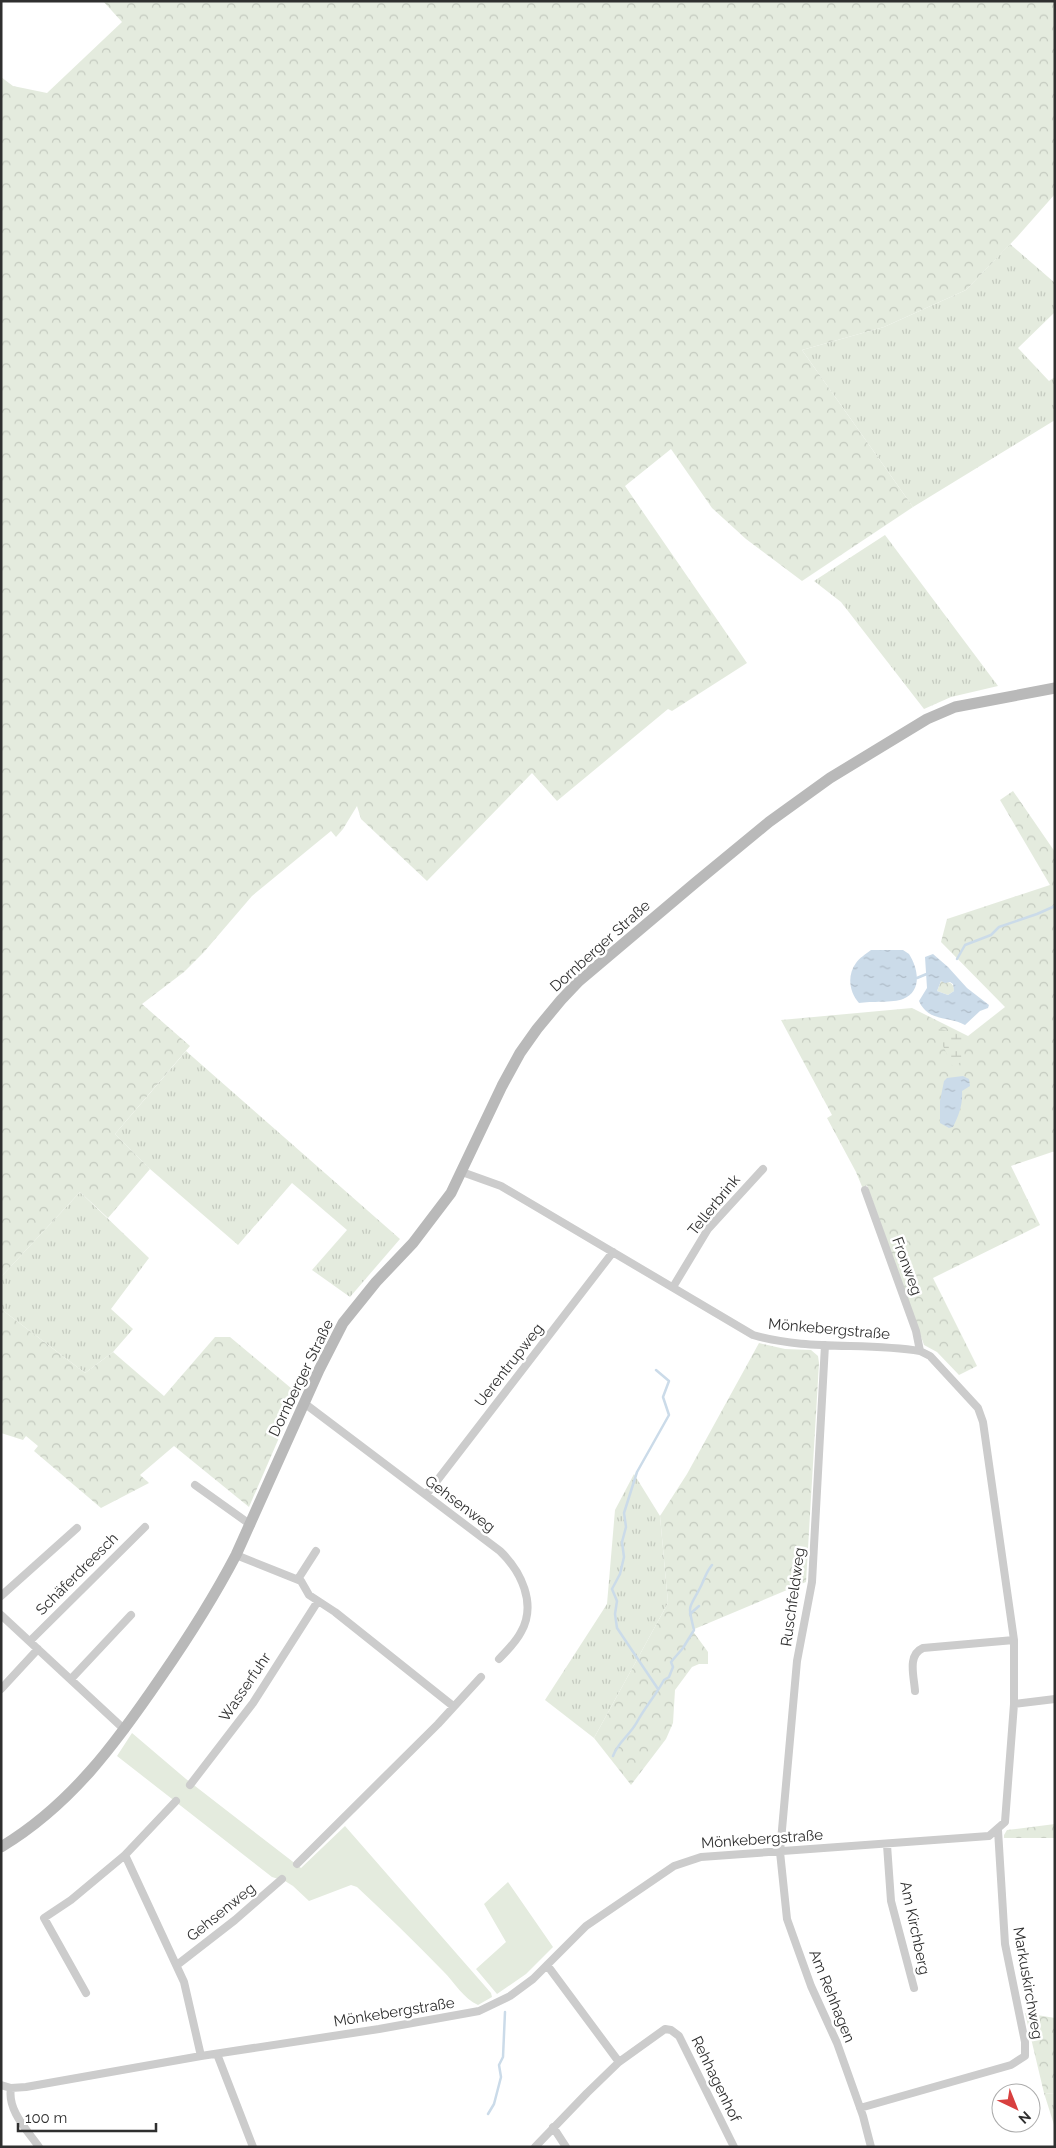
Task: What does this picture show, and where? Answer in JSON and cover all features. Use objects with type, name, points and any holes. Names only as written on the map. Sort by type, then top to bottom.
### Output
[{"type":"main road","name":"Dornberger Straße","points":[[1,1847],[25,1832],[68,1796],[95,1767],[125,1730],[185,1642],[236,1555],[251,1525],[327,1353],[347,1317],[429,1223],[451,1193],[502,1086],[520,1053],[559,1003],[579,981],[762,828],[830,778],[927,719],[955,707],[1055,688]]},
{"type":"street","name":"Tellerbrink","points":[[673,1287],[708,1230],[762,1169]]},
{"type":"street","name":"Mönkebergstraße","points":[[462,1172],[501,1186],[739,1328],[754,1335],[766,1339],[825,1345],[920,1351]]},
{"type":"street","name":"Fronweg","points":[[866,1190],[916,1330],[920,1351]]},
{"type":"street","name":"Uerentrupweg","points":[[426,1495],[613,1252]]},
{"type":"street","name":"Ruschfeldweg","points":[[780,1852],[797,1661],[812,1582],[825,1345]]},
{"type":"street","points":[[920,1351],[930,1356],[978,1408],[983,1422],[1014,1640],[1014,1704],[1007,1812],[1005,1822],[998,1830]]},
{"type":"street","name":"Gehsenweg","points":[[304,1403],[511,1561],[523,1582],[526,1595],[527,1618],[521,1632],[499,1659]]},
{"type":"street","points":[[195,1486],[251,1525]]},
{"type":"street","name":"Schäferdreesch","points":[[30,1641],[145,1527]]},
{"type":"street","points":[[1,1596],[77,1528]]},
{"type":"street","points":[[298,1579],[316,1551]]},
{"type":"street","points":[[236,1555],[298,1579],[309,1594],[336,1612],[453,1706]]},
{"type":"street","name":"Wasserfuhr","points":[[190,1785],[253,1703],[318,1601]]},
{"type":"street","points":[[1,1615],[125,1730]]},
{"type":"street","points":[[71,1679],[131,1615]]},
{"type":"street","points":[[915,1691],[913,1657],[916,1651],[923,1648],[1014,1640]]},
{"type":"street","points":[[1,1689],[38,1649]]},
{"type":"street","points":[[297,1864],[481,1677]]},
{"type":"street","points":[[1014,1704],[1055,1699]]},
{"type":"street","points":[[86,1993],[44,1918],[71,1900],[125,1855],[176,1801]]},
{"type":"street","name":"Mönkebergstraße","points":[[1,2084],[11,2088],[26,2087],[201,2056],[398,2026],[479,2011],[510,1996],[547,1966],[594,1919],[674,1866],[701,1857],[887,1845],[989,1836],[998,1830]]},
{"type":"street","name":"Markuskirchweg","points":[[860,2108],[1011,2065],[1025,2056],[1025,2042],[1005,1944],[998,1830]]},
{"type":"street","name":"Am Kirchberg","points":[[887,1845],[891,1901],[914,1988]]},
{"type":"street","name":"Am Rehhagen","points":[[780,1852],[787,1919],[811,1986],[837,2043],[860,2108],[871,2147]]},
{"type":"street","points":[[125,1855],[184,1982],[201,2056]]},
{"type":"street","name":"Gehsenweg","points":[[177,1965],[235,1920],[282,1879]]},
{"type":"street","points":[[547,1966],[619,2062]]},
{"type":"street","name":"Rehhagenhof","points":[[535,2147],[619,2062],[665,2029],[672,2030],[679,2036],[734,2147]]},
{"type":"street","points":[[217,2054],[253,2147]]},
{"type":"street","points":[[11,2088],[10,2095],[13,2108],[39,2147]]},
{"type":"street","points":[[553,2127],[566,2147]]},
{"type":"green space","points":[[103,1],[1055,1],[1055,194],[966,290],[884,327],[802,350],[913,507],[802,581],[746,539],[712,508],[671,449],[625,486],[747,663],[672,711],[668,709],[557,801],[532,773],[427,881],[361,819],[357,806],[336,837],[331,831],[252,896],[204,952],[184,972],[142,1004],[190,1046],[115,1134],[150,1169],[108,1218],[80,1192],[1,1277],[1,77],[13,86],[47,93],[122,22]]},
{"type":"green space","points":[[1010,244],[1055,283],[1055,312],[1018,348],[1049,381],[1055,377],[1055,420],[913,507],[802,350],[884,327],[966,290]]},
{"type":"green space","points":[[885,535],[998,686],[951,697],[924,709],[841,602],[814,581]]},
{"type":"green space","points":[[1013,791],[1055,852],[1055,1151],[1011,1166],[1040,1225],[933,1278],[977,1366],[959,1375],[937,1352],[924,1345],[867,1185],[863,1189],[827,1118],[832,1115],[781,1020],[912,1008],[968,1036],[1005,1007],[941,942],[947,919],[1050,885],[1000,800]]},
{"type":"green space","points":[[941,981],[952,984],[954,991],[948,995],[937,991]]},
{"type":"green space","points":[[934,1027],[964,1036],[961,1062],[953,1067]]},
{"type":"green space","points":[[186,1051],[400,1239],[350,1297],[312,1270],[347,1230],[292,1183],[238,1245],[150,1169],[115,1134]]},
{"type":"green space","points":[[80,1192],[149,1258],[111,1309],[133,1329],[113,1352],[85,1373],[1,1309],[1,1277]]},
{"type":"green space","points":[[1,1309],[85,1373],[113,1352],[164,1396],[215,1337],[230,1337],[298,1394],[249,1507],[174,1446],[140,1475],[149,1483],[101,1508],[34,1451],[38,1446],[26,1436],[23,1440],[1,1433]]},
{"type":"green space","points":[[759,1343],[785,1349],[811,1350],[818,1356],[806,1582],[692,1630],[708,1652],[708,1664],[699,1664],[692,1667],[675,1690],[673,1723],[666,1739],[631,1785],[594,1738],[668,1603],[660,1516],[687,1474]]},
{"type":"green space","points":[[634,1474],[660,1516],[668,1603],[594,1738],[545,1700],[607,1604],[615,1510]]},
{"type":"green space","points":[[132,1733],[186,1779],[301,1868],[345,1826],[491,1993],[492,1997],[478,2005],[468,1999],[422,1949],[357,1887],[351,1885],[309,1901],[293,1886],[272,1877],[117,1756]]},
{"type":"green space","points":[[1055,1824],[1055,1838],[1004,1838],[1007,1830]]},
{"type":"green space","points":[[508,1882],[553,1947],[526,1974],[497,1994],[476,1969],[506,1942],[484,1904]]},
{"type":"green space","points":[[1025,2013],[1055,2018],[1055,2094],[1044,2093]]},
{"type":"green space","points":[[1044,2093],[1055,2094],[1055,2128]]},
{"type":"water","points":[[871,950],[903,950],[909,954],[915,966],[917,979],[914,991],[903,999],[894,1001],[859,1003],[851,989],[851,973],[857,961]]},
{"type":"water","points":[[933,954],[967,988],[989,1005],[988,1008],[980,1011],[965,1025],[939,1018],[923,1008],[919,1001],[927,988],[925,957]],"holes":[[[941,981],[945,983],[950,982],[953,984],[954,991],[948,995],[937,991]]]},
{"type":"water","points":[[963,1076],[969,1079],[970,1086],[962,1091],[959,1114],[953,1127],[949,1128],[940,1123],[940,1101],[944,1081],[947,1078]]},
{"type":"waterway","points":[[957,959],[965,945],[991,935],[999,927],[1055,906]]},
{"type":"waterway","points":[[917,978],[929,973]]},
{"type":"waterway","points":[[656,1370],[669,1381],[663,1397],[669,1415],[637,1472],[624,1513],[626,1527],[622,1542],[624,1557],[620,1574],[612,1589],[617,1601],[615,1614],[617,1628],[658,1689]]},
{"type":"waterway","points":[[613,1756],[664,1680],[669,1677],[673,1667],[671,1662],[683,1648],[694,1630],[690,1606],[712,1565]]},
{"type":"waterway","points":[[690,1614],[699,1606]]},
{"type":"waterway","points":[[488,2114],[494,2104],[501,2077],[499,2065],[503,2057],[505,2012]]}]
